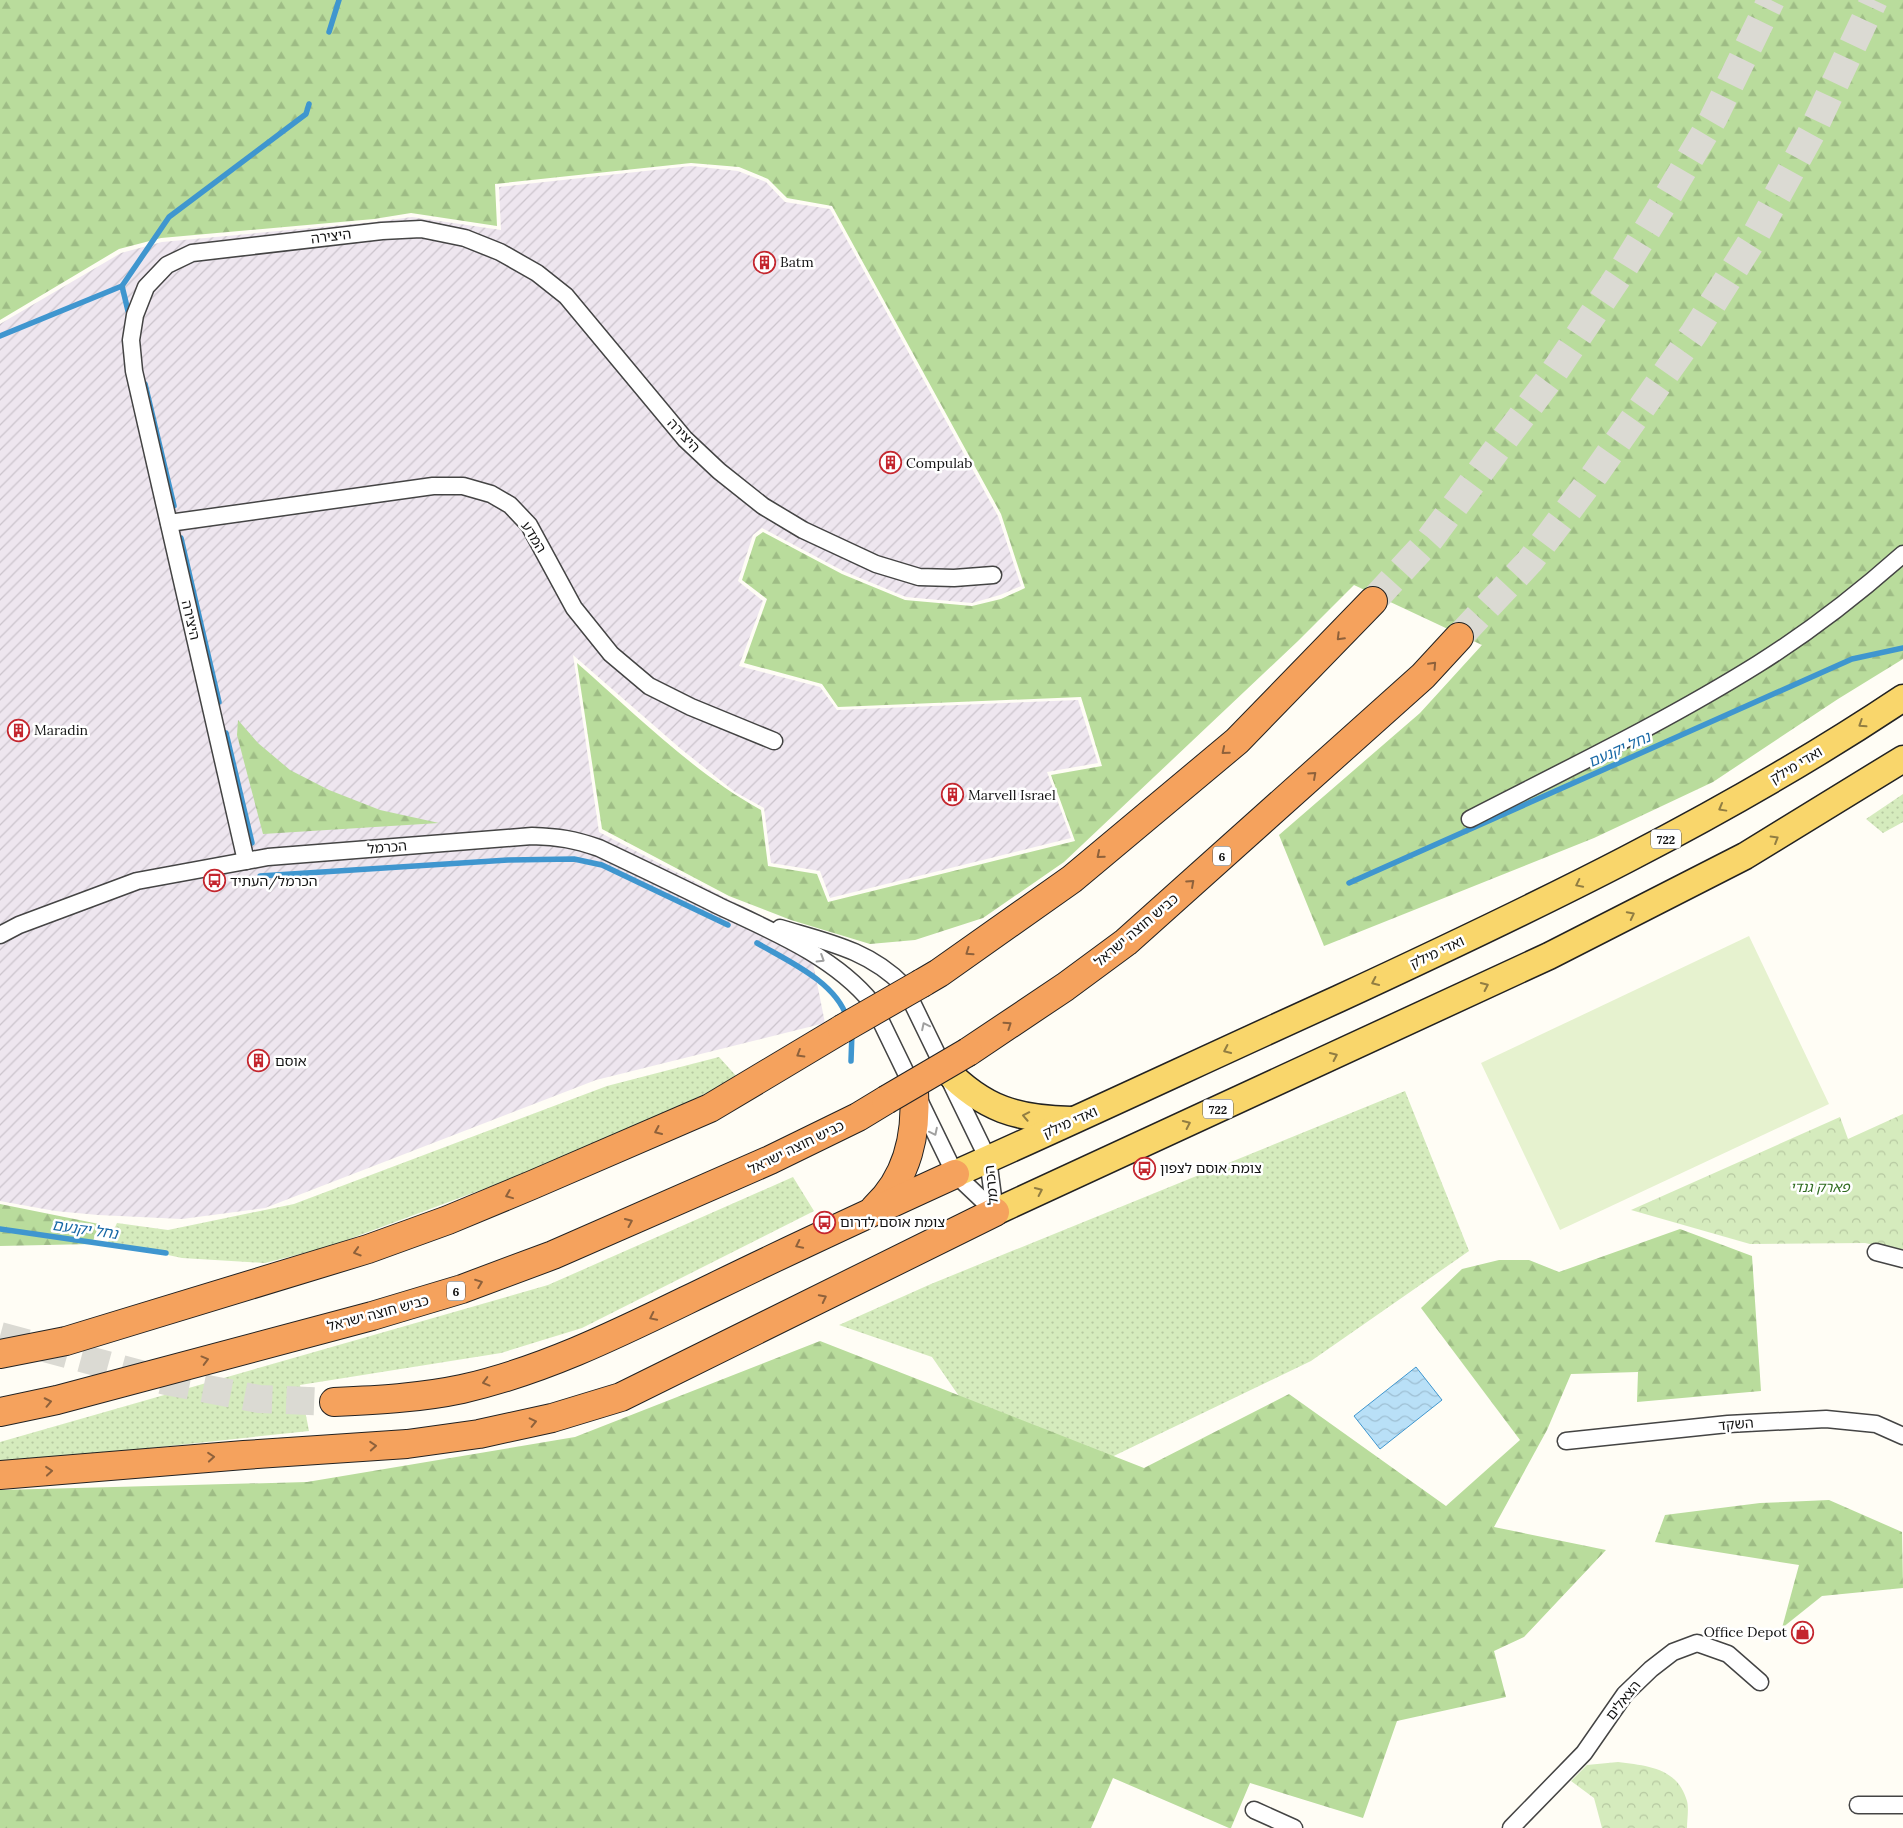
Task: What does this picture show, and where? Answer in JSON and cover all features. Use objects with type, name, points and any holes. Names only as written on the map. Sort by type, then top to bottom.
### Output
[{"type":"highway","points":[[0,1354],[66,1341],[368,1249],[448,1220],[710,1108],[939,973],[1072,879],[1237,741],[1373,602]]},
{"type":"highway","name":"כביש חוצה ישראל","points":[[0,1412],[57,1400],[372,1316],[462,1289],[553,1255],[770,1160],[858,1117],[968,1052],[1065,987],[1126,942],[1423,676],[1459,637]]},
{"type":"highway","points":[[872,1212],[884,1200],[902,1171],[915,1124],[914,1090]]},
{"type":"highway","points":[[334,1402],[397,1399],[462,1389],[521,1373],[630,1328],[955,1174]]},
{"type":"highway","points":[[0,1475],[407,1444],[479,1434],[552,1418],[621,1397],[995,1212]]},
{"type":"main road","name":"ואדי מילק","points":[[955,1174],[1446,949],[1618,865],[1789,771],[1903,698]]},
{"type":"main road","name":"722","points":[[995,1212],[1549,956],[1745,856],[1903,759]]},
{"type":"main road","points":[[946,1070],[979,1099],[1001,1110],[1050,1120],[1074,1120]]},
{"type":"street","name":"היצירה","points":[[246,861],[134,372],[132,340],[136,315],[146,287],[167,265],[192,253],[382,230],[421,228],[465,238],[500,252],[536,272],[566,296],[685,439],[719,471],[787,521],[876,564],[919,577],[954,578],[993,575]]},
{"type":"street","name":"המדע","points":[[169,523],[432,486],[463,486],[491,494],[510,505],[529,525],[574,608],[611,654],[649,686],[692,707],[774,740]]},
{"type":"street","points":[[1470,819],[1673,714],[1759,664],[1813,626],[1903,554]]},
{"type":"street","name":"הכרמל","points":[[0,934],[19,925],[137,881],[268,857],[532,836],[559,836],[599,848],[748,919],[823,960],[862,991],[872,1003],[955,1174],[995,1212]]},
{"type":"street","name":"הכרמל","points":[[748,919],[855,952],[873,960],[891,973],[908,992],[988,1159],[995,1212]]},
{"type":"street","name":"הכרמל","points":[[0,923],[19,925]]},
{"type":"street","points":[[1876,1252],[1903,1259]]},
{"type":"street","name":"השקד","points":[[1566,1441],[1728,1424],[1826,1419],[1876,1424],[1903,1436]]},
{"type":"street","name":"הצאלים","points":[[1511,1828],[1584,1753],[1625,1694],[1650,1669],[1673,1652],[1697,1643],[1728,1654],[1760,1682]]},
{"type":"street","points":[[1858,1806],[1903,1805]]},
{"type":"street","points":[[1254,1810],[1294,1828]]},
{"type":"shaded area","points":[[691,166],[738,171],[766,182],[785,202],[830,209],[998,516],[1021,586],[1000,595],[972,603],[906,597],[843,571],[762,528],[753,535],[738,581],[763,601],[739,666],[820,687],[837,710],[1078,700],[1098,763],[1047,772],[1071,838],[830,898],[820,871],[771,863],[764,808],[735,792],[681,749],[573,655],[599,832],[808,938],[825,1023],[596,1080],[265,1208],[182,1219],[55,1211],[0,1201],[0,324],[121,253],[162,242],[412,217],[501,230],[499,187]]},
{"type":"green space","points":[[0,0],[1903,0],[1903,659],[1838,699],[1713,782],[1594,838],[1324,946],[1279,835],[1420,713],[1482,645],[1354,585],[1298,641],[1064,862],[983,918],[915,940],[870,944],[791,920],[729,896],[602,829],[577,663],[688,760],[736,795],[761,810],[768,866],[817,874],[828,902],[1075,841],[1051,775],[1102,766],[1081,697],[838,707],[822,684],[744,663],[767,599],[742,580],[756,537],[763,532],[842,574],[905,600],[972,606],[1001,599],[1025,588],[1001,514],[832,206],[787,198],[768,179],[739,167],[691,163],[495,184],[497,226],[411,213],[374,219],[161,238],[119,249],[0,320]]},
{"type":"green space","points":[[238,720],[258,743],[290,770],[329,790],[380,810],[439,823],[263,834],[237,735]]},
{"type":"green space","points":[[1903,794],[1903,822],[1883,833],[1866,819]]},
{"type":"green space","points":[[1749,936],[1829,1104],[1560,1230],[1481,1063]]},
{"type":"green space","points":[[719,1057],[738,1078],[610,1139],[497,1184],[328,1247],[265,1263],[182,1258],[108,1242],[117,1223],[168,1230],[294,1204],[607,1086]]},
{"type":"green space","points":[[1405,1091],[1469,1251],[1311,1361],[1095,1465],[981,1428],[932,1357],[839,1325],[931,1284]]},
{"type":"green space","name":"פארק גנדי","points":[[1903,1114],[1903,1251],[1865,1243],[1750,1244],[1631,1210],[1840,1117],[1848,1139]]},
{"type":"green space","points":[[793,1177],[814,1211],[582,1328],[501,1353],[300,1385],[309,1431],[0,1464],[0,1442],[548,1285]]},
{"type":"green space","points":[[0,1204],[99,1224],[92,1244],[0,1246]]},
{"type":"green space","points":[[1680,1229],[1752,1256],[1761,1391],[1637,1402],[1638,1372],[1571,1374],[1547,1430],[1494,1527],[1606,1550],[1524,1637],[1494,1651],[1506,1697],[1397,1721],[1363,1818],[1250,1783],[1231,1828],[1229,1828],[1113,1778],[1091,1828],[0,1828],[0,1490],[307,1482],[575,1437],[820,1341],[1144,1468],[1289,1394],[1446,1506],[1520,1440],[1421,1308],[1462,1269],[1499,1260],[1529,1260],[1559,1272]]},
{"type":"green space","points":[[1829,1500],[1902,1532],[1903,1588],[1822,1596],[1782,1628],[1799,1565],[1655,1542],[1665,1515],[1760,1503]]},
{"type":"green space","points":[[1618,1762],[1660,1770],[1676,1781],[1687,1801],[1687,1828],[1602,1828],[1594,1798],[1571,1781],[1587,1765]]},
{"type":"water","points":[[1416,1367],[1442,1400],[1380,1449],[1354,1416]]},
{"type":"waterway","points":[[329,32],[339,0]]},
{"type":"waterway","points":[[128,311],[122,286],[169,217],[306,114],[309,104]]},
{"type":"waterway","points":[[0,336],[122,286]]},
{"type":"waterway","points":[[145,384],[174,506]]},
{"type":"waterway","points":[[181,538],[219,702]]},
{"type":"waterway","name":"נחל יקנעם","points":[[1349,883],[1852,659],[1903,648]]},
{"type":"waterway","points":[[226,733],[252,843]]},
{"type":"waterway","points":[[260,876],[508,860],[574,859],[602,865],[728,925]]},
{"type":"waterway","points":[[757,943],[796,965],[822,983],[841,1005],[847,1018]]},
{"type":"waterway","points":[[851,1061],[852,1032]]},
{"type":"waterway","name":"נחל יקנעם","points":[[0,1229],[166,1253]]},
{"type":"tunnel","points":[[1373,601],[1430,539],[1548,381],[1620,274],[1713,119],[1771,0]]},
{"type":"tunnel","points":[[1459,637],[1530,561],[1593,477],[1694,333],[1755,236],[1812,132],[1874,0]]},
{"type":"tunnel","points":[[0,1336],[166,1381],[259,1399],[334,1402]]},
{"type":"place","name":"Batm","points":[[764,262]]},
{"type":"place","name":"Compulab","points":[[890,463]]},
{"type":"place","name":"Maradin","points":[[18,730]]},
{"type":"place","name":"Marvell Israel","points":[[952,795]]},
{"type":"place","name":"הכרמל/העתיד","points":[[214,881]]},
{"type":"place","name":"אוסם","points":[[259,1061]]},
{"type":"place","name":"צומת אוסם לצפון","points":[[1144,1168]]},
{"type":"place","name":"צומת אוסם לדרום","points":[[824,1222]]},
{"type":"place","name":"Office Depot","points":[[1803,1632]]}]
